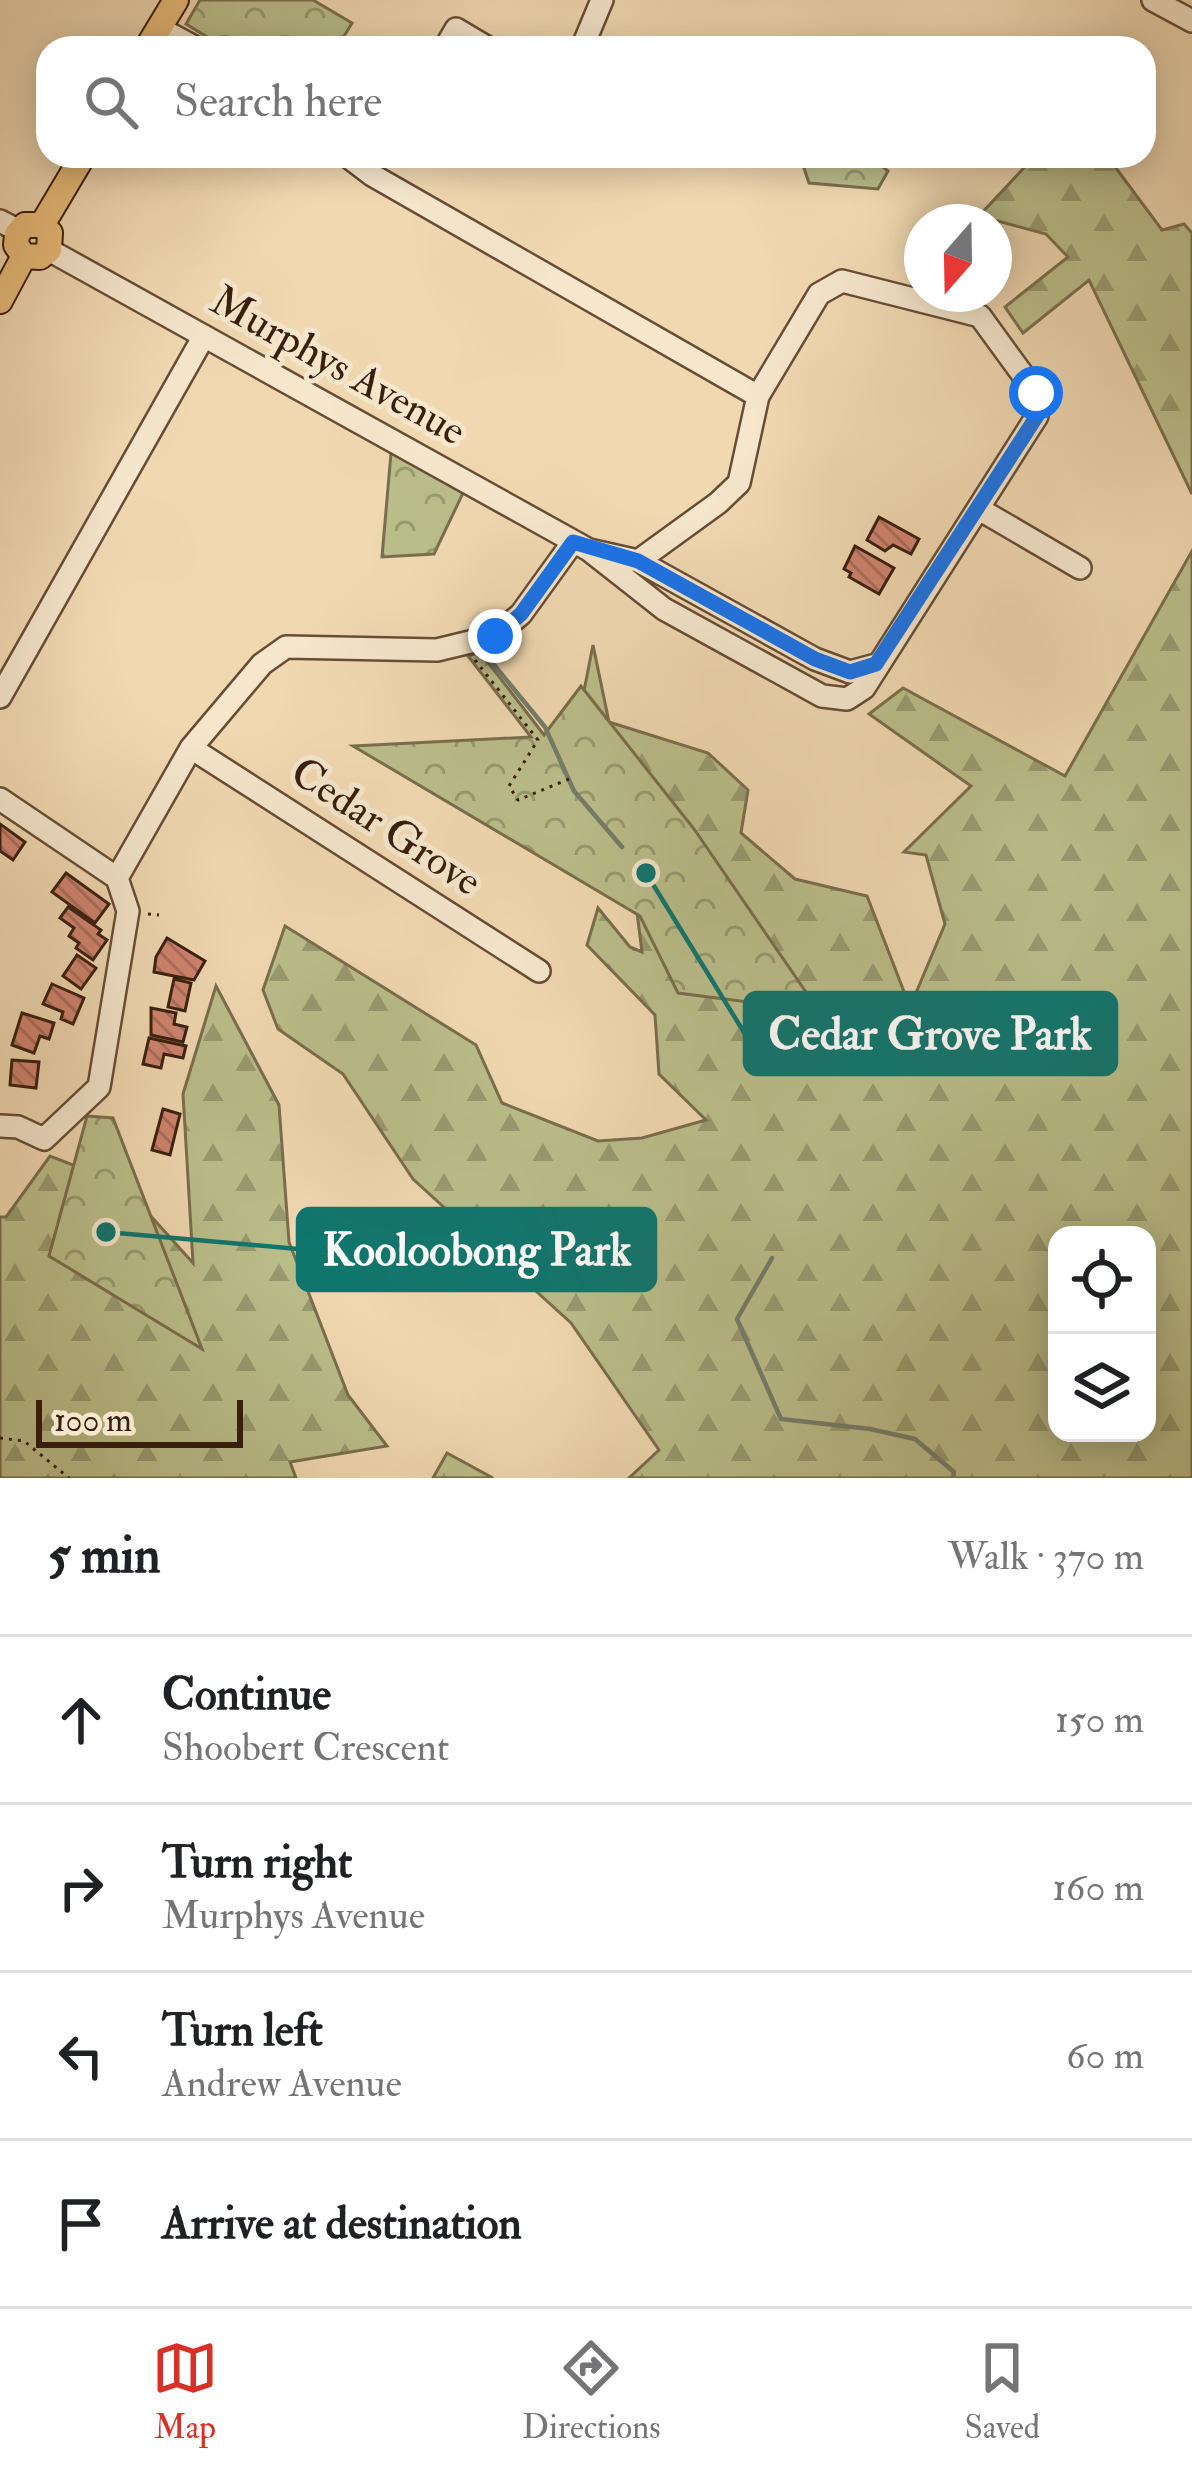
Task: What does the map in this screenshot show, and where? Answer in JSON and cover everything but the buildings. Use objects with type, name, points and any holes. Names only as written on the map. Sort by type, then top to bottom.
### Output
[{"type":"main road","points":[[154,36],[176,0]]},
{"type":"main road","points":[[0,302],[27,236],[74,168]]},
{"type":"street","points":[[587,36],[602,0]]},
{"type":"street","points":[[1153,0],[1192,21]]},
{"type":"street","points":[[380,168],[758,395]]},
{"type":"street","name":"Murphys Avenue","points":[[27,236],[581,546],[664,609],[822,696],[847,699],[864,688],[876,664]]},
{"type":"street","points":[[638,561],[739,483],[758,395],[819,294],[842,281],[980,316],[1036,393],[1037,416],[876,664]]},
{"type":"street","points":[[0,697],[204,336]]},
{"type":"street","points":[[979,509],[1080,568]]},
{"type":"street","points":[[117,878],[191,748],[262,664],[286,647],[437,650],[495,636],[581,546]]},
{"type":"street","name":"Murphys Avenue","points":[[581,546],[638,561],[815,659],[850,672],[876,664]]},
{"type":"street","name":"Cedar Grove","points":[[191,748],[539,971]]},
{"type":"street","points":[[0,799],[117,878],[128,911],[99,1087],[44,1139],[18,1127],[2,1136]]},
{"type":"path","points":[[473,640],[476,661],[538,740],[509,786],[518,800],[569,778]]},
{"type":"path","points":[[0,1438],[24,1441],[69,1478]]},
{"type":"green space","points":[[200,0],[313,0],[352,23],[344,36],[206,36],[186,24]]},
{"type":"green space","points":[[804,168],[888,171],[878,189],[809,183]]},
{"type":"green space","points":[[1024,168],[1116,168],[1162,230],[1184,224],[1192,233],[1192,494],[1089,280],[1023,333],[1008,312],[1012,301],[1068,257],[1046,234],[1012,225],[1012,204],[990,204]]},
{"type":"green space","points":[[391,453],[464,491],[434,554],[382,557]]},
{"type":"green space","points":[[1192,551],[1192,1478],[629,1478],[659,1450],[571,1323],[413,1179],[343,1074],[278,1029],[263,990],[285,926],[476,1045],[502,1103],[598,1141],[642,1138],[706,1120],[659,1074],[655,1015],[587,945],[598,908],[630,947],[642,952],[632,873],[572,752],[593,645],[609,722],[708,753],[748,790],[741,833],[795,879],[867,896],[910,1007],[945,924],[926,855],[904,852],[971,786],[869,714],[903,688],[1065,776]]},
{"type":"green space","points":[[480,652],[544,735],[581,686],[694,829],[819,1011],[678,993],[640,916],[353,746],[531,737],[468,656]]},
{"type":"green space","points":[[216,986],[279,1105],[289,1242],[348,1395],[387,1446],[290,1462],[296,1478],[0,1478],[0,1217],[6,1217],[50,1156],[122,1184],[193,1263],[183,1094]]},
{"type":"green space","points":[[87,1116],[113,1118],[202,1349],[49,1256]]},
{"type":"green space","points":[[447,1453],[493,1478],[433,1478]]},
{"type":"waterway","points":[[486,655],[545,727],[574,791],[622,847]]},
{"type":"waterway","points":[[772,1258],[737,1319],[781,1419],[915,1439],[954,1472],[953,1478]]},
{"type":"place","name":"Cedar Grove Park","points":[[646,873]]},
{"type":"place","name":"Kooloobong Park","points":[[106,1232]]},
{"type":"route","points":[[495,636],[521,614],[573,542],[638,561],[815,659],[850,672],[876,664],[1037,416],[1036,393]]}]
